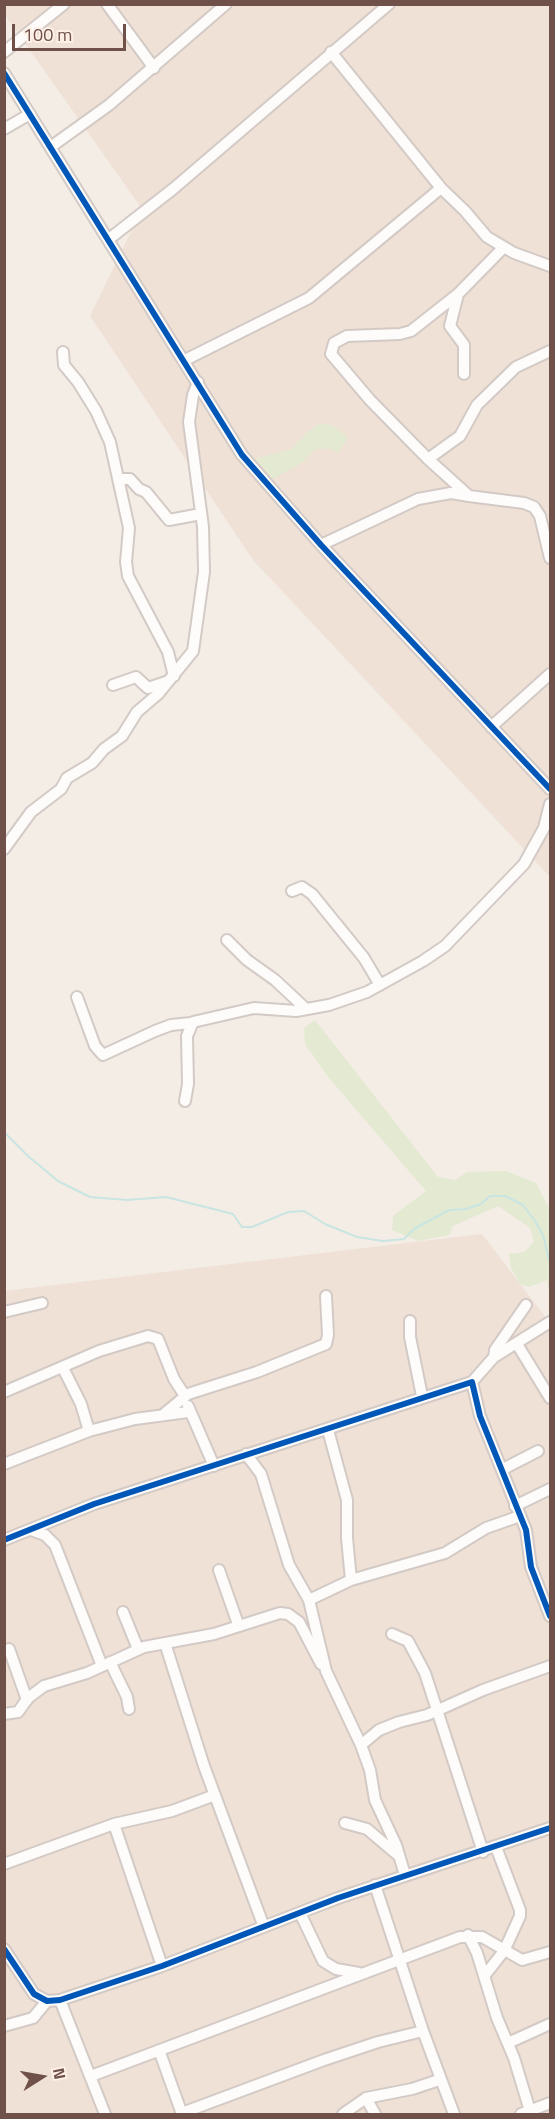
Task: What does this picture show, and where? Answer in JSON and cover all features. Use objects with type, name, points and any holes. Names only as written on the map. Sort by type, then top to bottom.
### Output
[{"type":"street","points":[[4,52],[64,4]]},
{"type":"street","points":[[107,4],[154,68]]},
{"type":"street","points":[[52,146],[85,124],[154,68],[226,4]]},
{"type":"street","points":[[109,239],[173,189],[389,4]]},
{"type":"street","points":[[331,52],[441,188],[487,237],[503,249],[550,266]]},
{"type":"street","points":[[4,73],[52,146],[242,455],[321,545],[550,789]]},
{"type":"street","points":[[4,129],[30,114]]},
{"type":"street","points":[[185,360],[322,290],[441,188]]},
{"type":"street","points":[[469,496],[428,459],[334,360],[332,348],[338,339],[347,336],[400,334],[411,331],[458,294],[503,249]]},
{"type":"street","points":[[458,294],[450,326],[464,345],[464,374]]},
{"type":"street","points":[[428,459],[460,436],[477,405],[516,367],[550,351]]},
{"type":"street","points":[[63,352],[64,366],[78,382],[104,427],[129,528],[126,562],[128,576],[168,652],[171,679]]},
{"type":"street","points":[[4,849],[31,812],[61,789],[67,778],[92,763],[104,749],[122,736],[137,712],[191,657],[198,627],[204,572],[201,514],[189,422],[193,395],[198,382]]},
{"type":"street","points":[[118,479],[130,479],[139,489],[146,492],[169,520],[201,514]]},
{"type":"street","points":[[321,545],[418,499],[452,493],[524,503],[534,507],[540,516],[550,558]]},
{"type":"street","points":[[491,727],[550,674]]},
{"type":"street","points":[[113,686],[136,677],[148,688],[171,679]]},
{"type":"street","points":[[77,997],[95,1046],[101,1054],[154,1030],[171,1025],[191,1023],[254,1008],[306,1009],[343,1001],[380,985],[445,946],[524,864],[544,828],[550,804]]},
{"type":"street","points":[[292,891],[302,888],[312,894],[364,958],[380,985]]},
{"type":"street","points":[[227,940],[247,960],[275,980],[306,1009]]},
{"type":"street","points":[[185,1101],[188,1083],[187,1036],[191,1023]]},
{"type":"street","points":[[164,1414],[189,1394],[257,1372],[326,1344],[328,1335],[326,1296]]},
{"type":"street","points":[[4,1312],[42,1303]]},
{"type":"street","points":[[4,1540],[94,1504],[246,1454],[328,1430],[422,1396],[472,1382],[494,1357],[499,1345],[526,1305]]},
{"type":"street","points":[[410,1321],[410,1337],[422,1396]]},
{"type":"street","points":[[494,1357],[550,1322]]},
{"type":"street","points":[[4,1392],[108,1348],[153,1336],[163,1347],[174,1379],[189,1394],[188,1412],[214,1466]]},
{"type":"street","points":[[517,1344],[550,1398]]},
{"type":"street","points":[[63,1368],[81,1404],[89,1431]]},
{"type":"street","points":[[472,1382],[480,1416],[526,1530],[531,1567],[550,1616]]},
{"type":"street","points":[[4,1464],[89,1431],[164,1414],[188,1412]]},
{"type":"street","points":[[328,1430],[347,1500],[346,1538],[351,1580]]},
{"type":"street","points":[[503,1469],[538,1451]]},
{"type":"street","points":[[246,1454],[261,1474],[289,1565],[309,1600],[326,1671]]},
{"type":"street","points":[[309,1600],[351,1580],[445,1554],[518,1511],[550,1489]]},
{"type":"street","points":[[31,1530],[45,1535],[55,1545],[106,1664],[127,1697],[129,1709]]},
{"type":"street","points":[[219,1570],[238,1624]]},
{"type":"street","points":[[123,1612],[138,1649]]},
{"type":"street","points":[[4,1714],[18,1712],[27,1700],[44,1686],[106,1664],[138,1649],[214,1634],[238,1624],[280,1613],[288,1614],[299,1622],[326,1671],[361,1745],[370,1770],[375,1800],[405,1875]]},
{"type":"street","points":[[392,1634],[408,1641],[425,1672],[483,1852]]},
{"type":"street","points":[[165,1643],[215,1795],[264,1927]]},
{"type":"street","points":[[9,1650],[27,1700]]},
{"type":"street","points":[[361,1745],[385,1728],[436,1712],[483,1690],[550,1666]]},
{"type":"street","points":[[4,1864],[114,1824],[172,1811],[215,1795]]},
{"type":"street","points":[[345,1823],[368,1830],[399,1856]]},
{"type":"street","points":[[114,1824],[162,1966]]},
{"type":"street","points":[[4,1949],[34,1994],[47,2001],[60,2000],[162,1966],[375,1885],[483,1852],[550,1828]]},
{"type":"street","points":[[485,1975],[504,1951],[520,1910],[496,1847]]},
{"type":"street","points":[[375,1885],[398,1959],[454,2115]]},
{"type":"street","points":[[300,1912],[322,1961],[336,1969],[361,1973]]},
{"type":"street","points":[[468,1935],[485,1975],[497,2018],[508,2043],[525,2113],[550,2103]]},
{"type":"street","points":[[91,2076],[398,1959],[468,1935],[482,1937],[522,1960],[550,1952]]},
{"type":"street","points":[[60,2000],[105,2115]]},
{"type":"street","points":[[4,2026],[33,2018],[47,2001]]},
{"type":"street","points":[[508,2043],[550,2024]]},
{"type":"street","points":[[159,2050],[182,2114],[324,2060],[378,2042],[423,2031]]},
{"type":"street","points":[[343,2115],[366,2098],[412,2089],[440,2080]]},
{"type":"street","points":[[366,2098],[375,2115]]},
{"type":"shaded area","points":[[4,5],[550,5],[550,877],[253,560],[90,316],[142,209],[5,15]]},
{"type":"shaded area","points":[[482,1234],[550,1323],[550,2114],[5,2114],[4,1291]]},
{"type":"green space","points":[[319,424],[333,425],[348,438],[338,453],[332,449],[315,449],[303,462],[273,479],[255,459],[292,449],[306,433]]},
{"type":"green space","points":[[315,1020],[438,1177],[455,1180],[467,1172],[506,1171],[536,1183],[550,1210],[550,1296],[547,1280],[529,1287],[520,1284],[511,1268],[509,1254],[524,1252],[534,1242],[530,1228],[498,1206],[453,1226],[449,1235],[418,1241],[392,1230],[393,1216],[426,1191],[329,1078],[305,1044],[304,1028]]},
{"type":"waterway","points":[[4,1132],[58,1181],[90,1197],[127,1200],[166,1197],[233,1214],[242,1227],[252,1227],[288,1212],[304,1211],[325,1224],[357,1237],[383,1241],[404,1239],[414,1229],[449,1210],[466,1209],[481,1204],[490,1196],[505,1196],[523,1205],[535,1221],[543,1235],[550,1264]]},
{"type":"cycle path","points":[[4,73],[242,455],[321,545],[550,789]]},
{"type":"cycle path","points":[[4,1540],[94,1504],[472,1382],[480,1416],[526,1530],[531,1567],[550,1616]]},
{"type":"cycle path","points":[[4,1949],[34,1994],[47,2001],[60,2000],[162,1966],[338,1898],[550,1828]]}]
